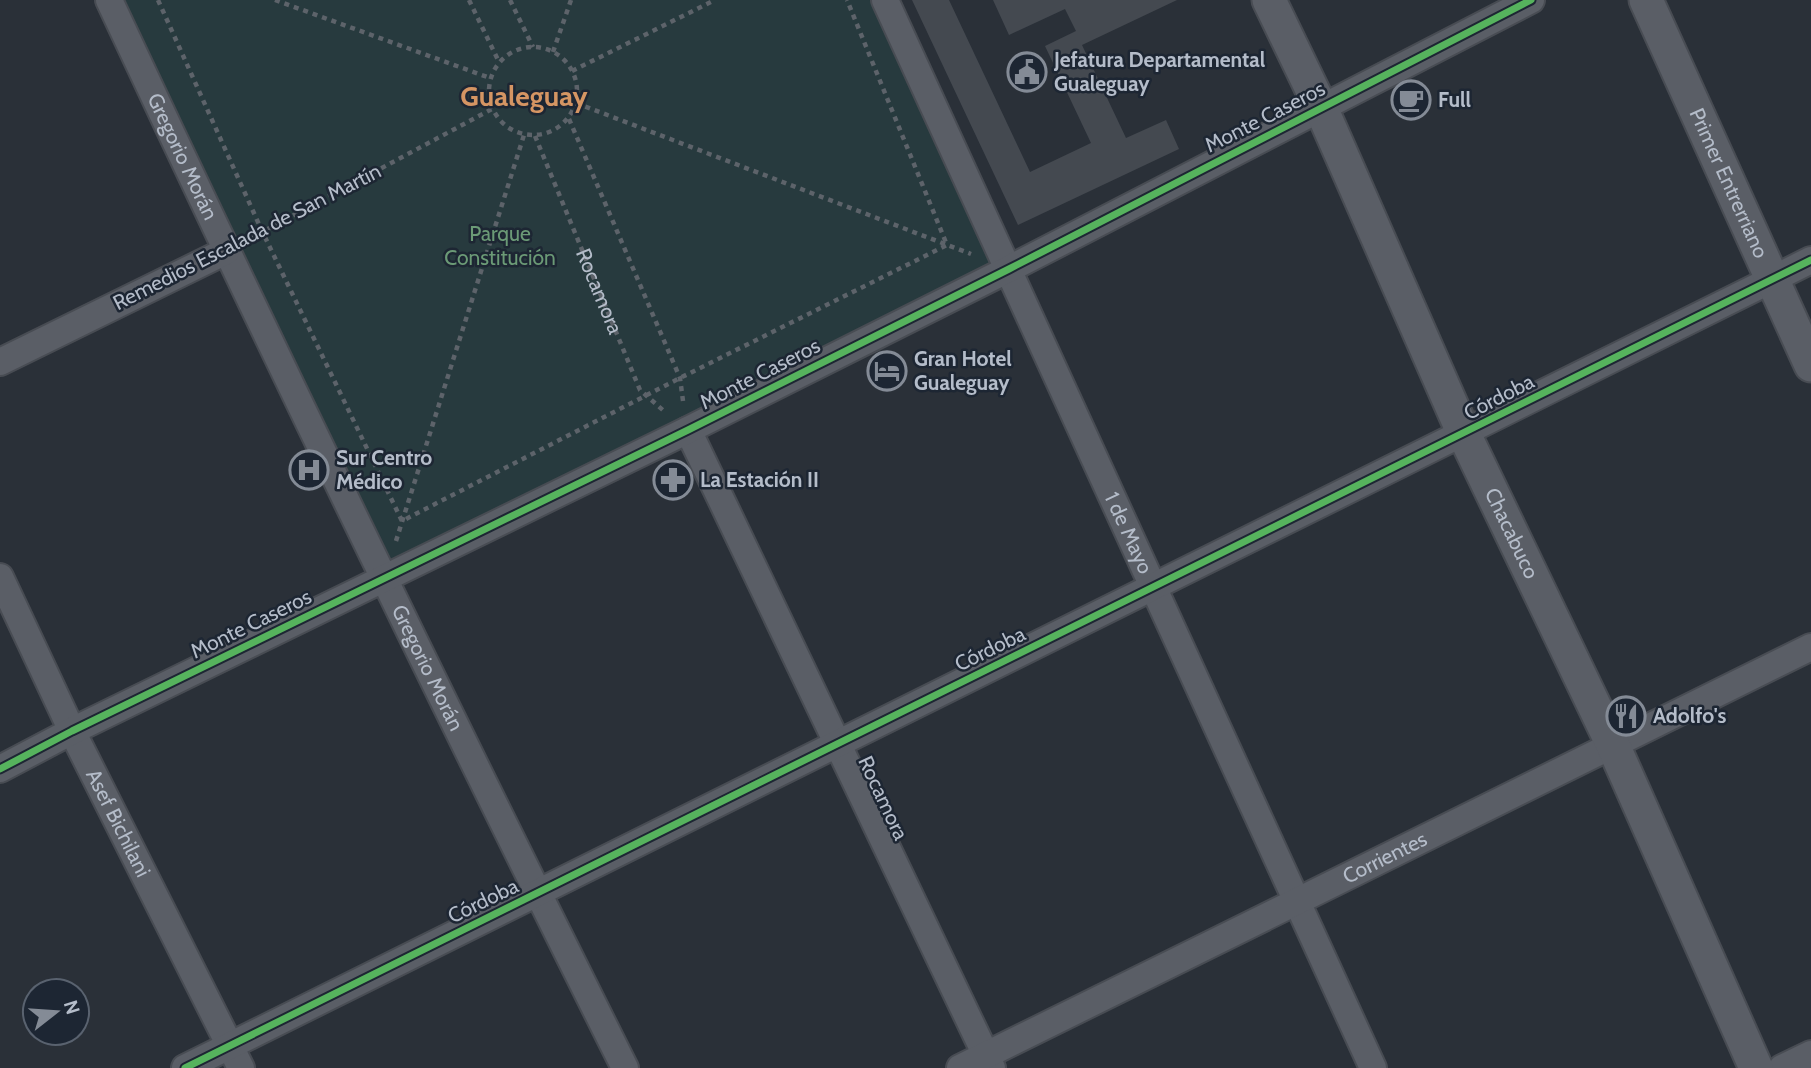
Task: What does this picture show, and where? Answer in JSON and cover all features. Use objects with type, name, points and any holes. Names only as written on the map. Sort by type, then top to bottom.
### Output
[{"type":"street","name":"Gregorio Morán","points":[[109,0],[384,579],[625,1068]]},
{"type":"street","name":"1 de Mayo","points":[[885,0],[1373,1068]]},
{"type":"street","name":"Chacabuco","points":[[1269,0],[1321,108],[1464,434],[1613,745],[1756,1068]]},
{"type":"street","name":"Monte Caseros","points":[[0,769],[1009,269],[1531,0]]},
{"type":"street","name":"Primer Entrerriano","points":[[1646,0],[1811,365]]},
{"type":"street","name":"Remedios Escalada de San Martín","points":[[0,362],[226,251]]},
{"type":"street","name":"Córdoba","points":[[185,1068],[235,1057],[538,893],[1811,260]]},
{"type":"street","name":"Rocamora","points":[[688,430],[989,1062]]},
{"type":"street","name":"Asef Bichilani","points":[[0,578],[72,731],[235,1057]]},
{"type":"street","name":"Corrientes","points":[[960,1068],[989,1062],[1297,902],[1811,647]]},
{"type":"street","points":[[1783,1068],[1811,1054]]},
{"type":"path","points":[[158,0],[262,232],[402,521]]},
{"type":"path","points":[[275,0],[491,78]]},
{"type":"path","points":[[469,0],[499,62]]},
{"type":"path","points":[[510,0],[533,47]]},
{"type":"path","points":[[553,52],[571,0]]},
{"type":"path","points":[[572,71],[715,0]]},
{"type":"path","points":[[847,0],[947,245]]},
{"type":"path","points":[[533,47],[553,52],[564,60],[576,81],[576,103],[569,118],[559,128],[535,136],[524,135],[505,126],[492,109],[488,88],[499,62],[520,48],[533,47]]},
{"type":"path","points":[[576,103],[1009,269]]},
{"type":"path","points":[[384,579],[524,135]]},
{"type":"path","points":[[402,521],[947,245]]},
{"type":"green space","name":"Parque Constitución","points":[[111,0],[880,0],[1006,268],[384,577]]},
{"type":"building","points":[[912,0],[949,0],[1030,172],[1091,143],[1045,46],[1076,31],[1065,9],[1009,35],[993,0],[1177,0],[1082,45],[1126,138],[1166,120],[1179,149],[1018,225]]},
{"type":"cycle path","points":[[0,769],[1009,269],[1531,0]]},
{"type":"cycle path","points":[[185,1068],[1811,260]]},
{"type":"place","name":"Jefatura Departamental Gualeguay","points":[[1027,72]]},
{"type":"place","name":"Full","points":[[1411,100]]},
{"type":"place","name":"Gran Hotel Gualeguay","points":[[887,371]]},
{"type":"place","name":"Sur Centro Médico","points":[[309,470]]},
{"type":"place","name":"La Estación II","points":[[673,480]]},
{"type":"place","name":"Adolfo's","points":[[1626,716]]},
{"type":"district","name":"Gualeguay","points":[[524,96]]}]
